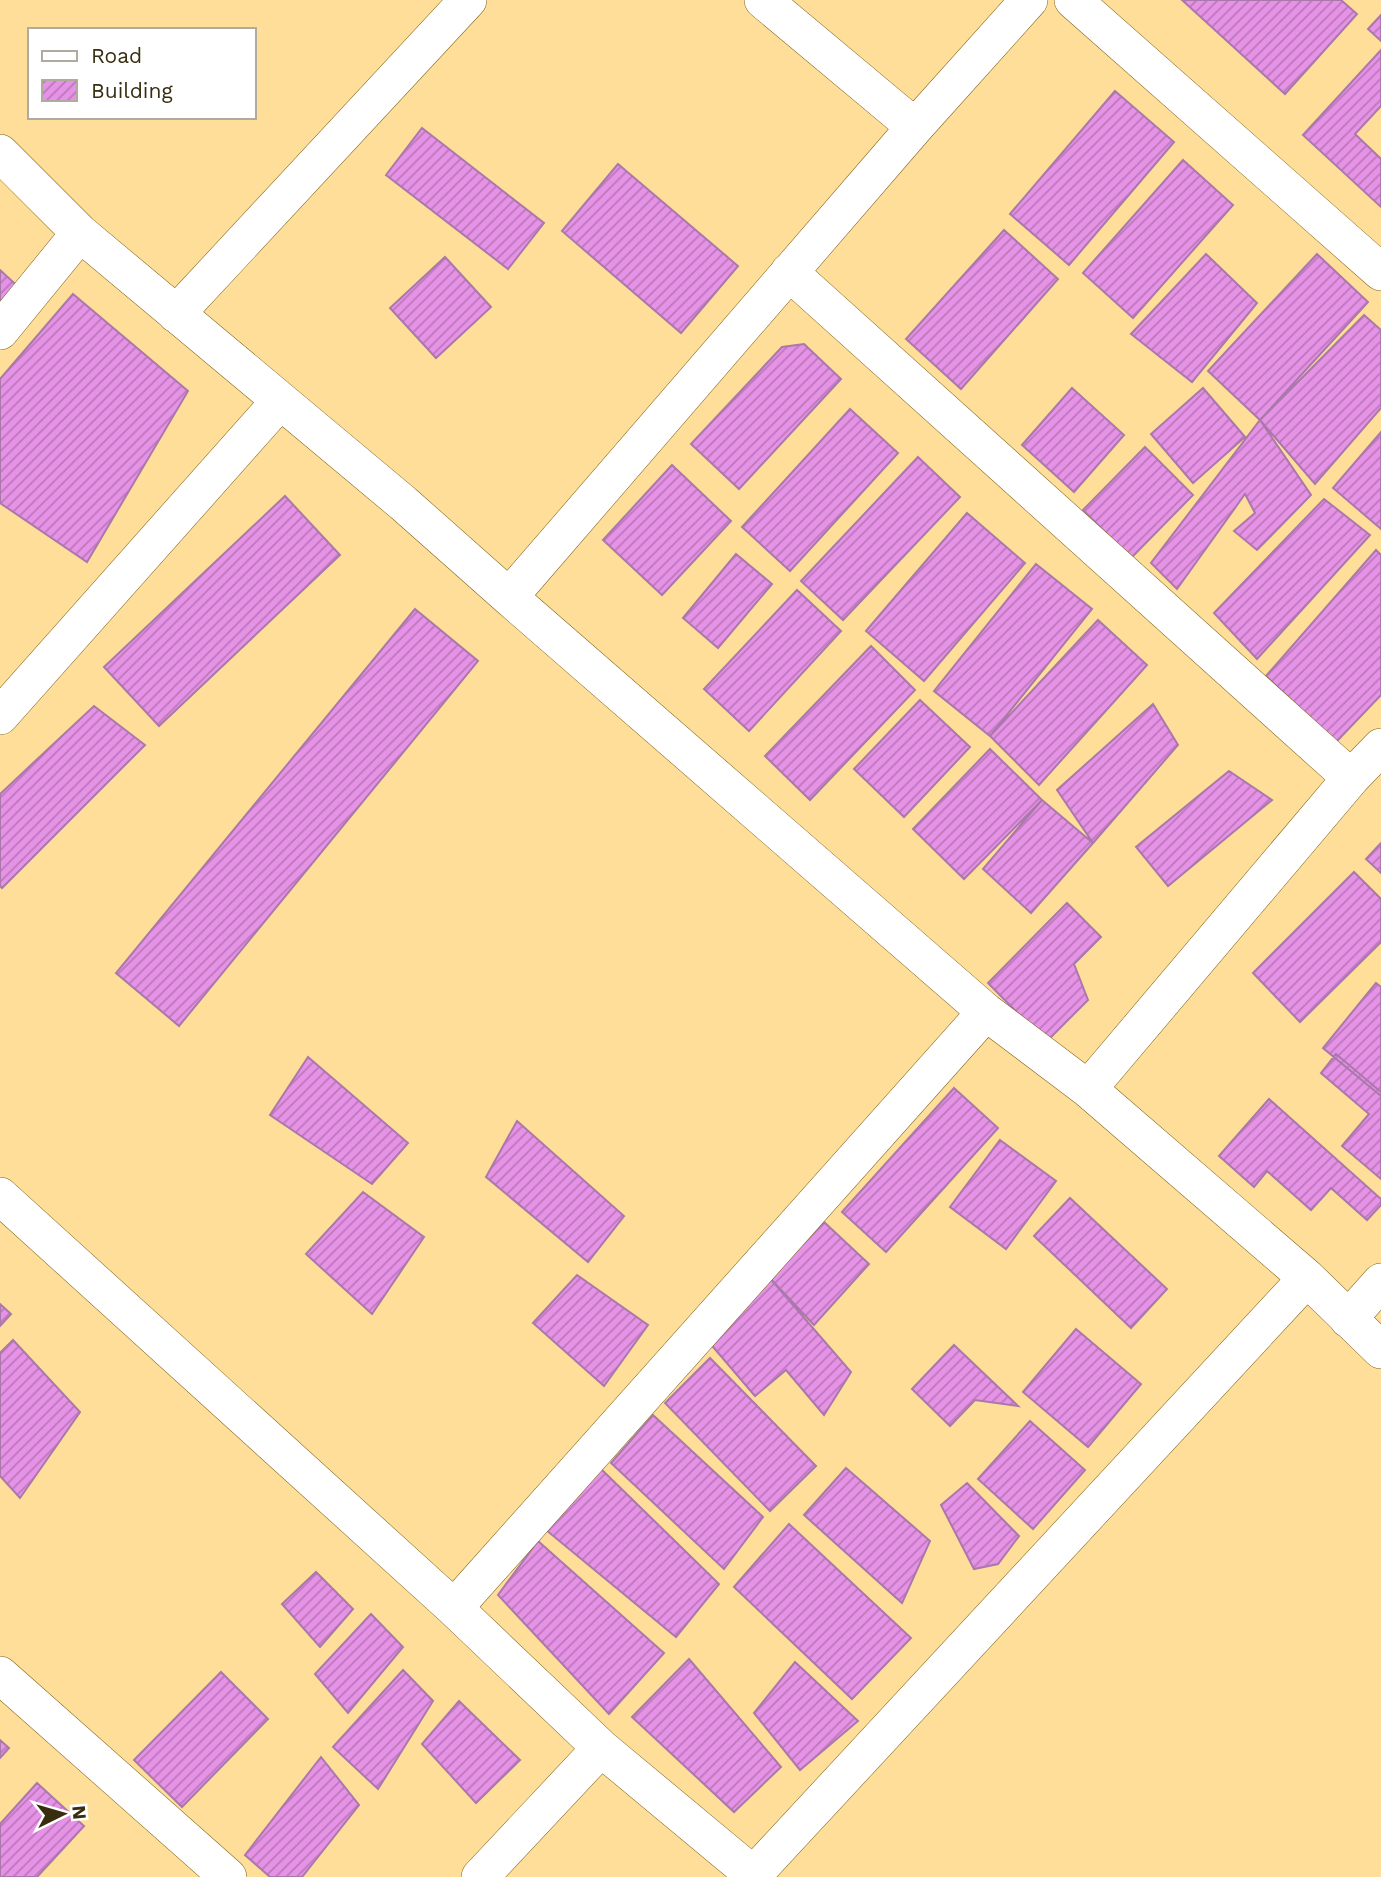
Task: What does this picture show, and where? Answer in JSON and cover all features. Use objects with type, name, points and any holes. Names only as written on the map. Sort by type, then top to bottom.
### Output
[{"type":"street","points":[[176,314],[468,0]]},
{"type":"street","points":[[763,0],[915,127]]},
{"type":"street","points":[[509,597],[915,127],[1029,0]]},
{"type":"street","points":[[1073,0],[1381,272]]},
{"type":"street","points":[[0,153],[80,233],[403,503],[986,1012],[1088,1089],[1307,1278],[1381,1350]]},
{"type":"street","points":[[0,331],[80,233]]},
{"type":"street","points":[[789,272],[1351,778]]},
{"type":"street","points":[[0,716],[281,401]]},
{"type":"street","points":[[1088,1089],[1351,778],[1381,747]]},
{"type":"street","points":[[454,1608],[986,1012]]},
{"type":"street","points":[[0,1196],[454,1608],[601,1748],[755,1876],[1307,1278]]},
{"type":"street","points":[[1348,1319],[1381,1282]]},
{"type":"street","points":[[0,1675],[228,1877]]},
{"type":"street","points":[[480,1877],[601,1748]]},
{"type":"building","points":[[1182,0],[1341,0],[1357,14],[1285,94]]},
{"type":"building","points":[[1381,15],[1381,41],[1368,29]]},
{"type":"building","points":[[1381,50],[1381,106],[1355,134],[1381,159],[1381,207],[1303,135]]},
{"type":"building","points":[[1115,91],[1174,142],[1069,265],[1010,214]]},
{"type":"building","points":[[422,128],[544,223],[508,269],[386,175]]},
{"type":"building","points":[[1183,160],[1233,205],[1133,318],[1083,273]]},
{"type":"building","points":[[618,164],[738,266],[681,333],[562,231]]},
{"type":"building","points":[[1004,230],[1058,279],[961,389],[906,339]]},
{"type":"building","points":[[1206,254],[1257,303],[1192,382],[1131,334]]},
{"type":"building","points":[[1317,254],[1368,302],[1260,420],[1208,371]]},
{"type":"building","points":[[445,257],[491,307],[436,358],[390,308]]},
{"type":"building","points":[[0,270],[25,293],[0,323]]},
{"type":"building","points":[[73,294],[188,391],[87,562],[0,503],[0,379]]},
{"type":"building","points":[[1364,315],[1381,330],[1381,408],[1315,484],[1260,420]]},
{"type":"building","points":[[804,344],[841,379],[739,489],[691,444],[782,347]]},
{"type":"building","points":[[1072,388],[1124,435],[1074,492],[1022,445]]},
{"type":"building","points":[[1203,388],[1245,437],[1193,483],[1151,434]]},
{"type":"building","points":[[850,409],[898,453],[790,571],[742,527]]},
{"type":"building","points":[[1260,420],[1311,495],[1257,550],[1234,531],[1255,513],[1245,494],[1177,589],[1151,563]]},
{"type":"building","points":[[1381,432],[1381,529],[1333,488]]},
{"type":"building","points":[[1145,447],[1193,495],[1131,558],[1083,510]]},
{"type":"building","points":[[918,457],[960,497],[843,620],[801,581]]},
{"type":"building","points":[[672,465],[731,521],[662,595],[603,540]]},
{"type":"building","points":[[285,496],[340,555],[159,726],[104,667]]},
{"type":"building","points":[[1324,499],[1370,535],[1257,659],[1214,613]]},
{"type":"building","points":[[967,513],[1025,563],[924,681],[866,631]]},
{"type":"building","points":[[1376,550],[1381,555],[1381,695],[1336,742],[1266,676]]},
{"type":"building","points":[[736,554],[772,584],[718,648],[683,618]]},
{"type":"building","points":[[1036,564],[1092,609],[990,736],[934,691]]},
{"type":"building","points":[[797,590],[841,631],[749,731],[704,689]]},
{"type":"building","points":[[415,609],[478,661],[179,1026],[116,973]]},
{"type":"building","points":[[1098,620],[1147,665],[1039,785],[990,736]]},
{"type":"building","points":[[871,646],[915,690],[810,800],[765,756]]},
{"type":"building","points":[[920,700],[970,747],[904,817],[854,769]]},
{"type":"building","points":[[1153,704],[1178,745],[1093,843],[1057,790]]},
{"type":"building","points":[[94,706],[145,745],[2,888],[0,794]]},
{"type":"building","points":[[990,749],[1042,800],[964,879],[913,829]]},
{"type":"building","points":[[1229,771],[1272,800],[1168,886],[1136,847]]},
{"type":"building","points":[[1042,800],[1093,843],[1031,913],[983,869]]},
{"type":"building","points":[[1381,843],[1381,873],[1366,859]]},
{"type":"building","points":[[1354,872],[1381,899],[1381,942],[1300,1022],[1253,973]]},
{"type":"building","points":[[1067,903],[1101,937],[1074,964],[1088,1000],[1046,1042],[988,983]]},
{"type":"building","points":[[1376,983],[1381,987],[1381,1096],[1323,1048]]},
{"type":"building","points":[[1336,1054],[1381,1092],[1381,1179],[1342,1146],[1369,1114],[1321,1073]]},
{"type":"building","points":[[308,1057],[408,1143],[372,1184],[270,1115]]},
{"type":"building","points":[[954,1088],[998,1128],[886,1252],[842,1212]]},
{"type":"building","points":[[1269,1099],[1381,1199],[1381,1205],[1367,1220],[1331,1188],[1311,1210],[1267,1171],[1254,1187],[1219,1156]]},
{"type":"building","points":[[517,1121],[624,1216],[588,1262],[486,1177]]},
{"type":"building","points":[[1000,1140],[1056,1181],[1006,1249],[950,1207]]},
{"type":"building","points":[[363,1192],[424,1237],[372,1314],[306,1254]]},
{"type":"building","points":[[1070,1198],[1167,1289],[1131,1328],[1034,1236]]},
{"type":"building","points":[[824,1222],[869,1264],[814,1325],[768,1276]]},
{"type":"building","points":[[577,1275],[648,1325],[604,1386],[533,1323]]},
{"type":"building","points":[[768,1276],[851,1372],[824,1415],[786,1370],[755,1396],[702,1334]]},
{"type":"building","points":[[0,1304],[11,1314],[0,1326]]},
{"type":"building","points":[[1076,1329],[1141,1384],[1088,1447],[1023,1392]]},
{"type":"building","points":[[13,1340],[80,1412],[20,1498],[0,1476],[0,1353]]},
{"type":"building","points":[[954,1345],[1018,1406],[975,1400],[950,1426],[912,1389]]},
{"type":"building","points":[[710,1358],[816,1466],[770,1511],[665,1403]]},
{"type":"building","points":[[653,1415],[763,1517],[724,1569],[611,1463]]},
{"type":"building","points":[[1030,1421],[1085,1470],[1033,1529],[978,1479]]},
{"type":"building","points":[[600,1468],[719,1584],[676,1637],[546,1530]]},
{"type":"building","points":[[846,1468],[930,1541],[902,1603],[804,1515]]},
{"type":"building","points":[[967,1483],[1019,1536],[998,1564],[974,1569],[941,1505]]},
{"type":"building","points":[[789,1524],[911,1638],[852,1699],[734,1587]]},
{"type":"building","points":[[538,1541],[664,1653],[609,1714],[498,1595]]},
{"type":"building","points":[[316,1572],[353,1609],[320,1647],[282,1604]]},
{"type":"building","points":[[371,1614],[403,1647],[348,1713],[315,1674]]},
{"type":"building","points":[[689,1659],[781,1767],[734,1812],[632,1717]]},
{"type":"building","points":[[795,1662],[858,1721],[800,1770],[754,1713]]},
{"type":"building","points":[[403,1670],[433,1701],[378,1789],[333,1747]]},
{"type":"building","points":[[221,1672],[268,1719],[182,1807],[134,1760]]},
{"type":"building","points":[[459,1701],[520,1760],[476,1803],[422,1744]]},
{"type":"building","points":[[0,1740],[9,1748],[0,1758]]},
{"type":"building","points":[[321,1757],[359,1805],[302,1877],[270,1877],[245,1855]]},
{"type":"building","points":[[37,1783],[84,1826],[37,1877],[0,1877],[0,1824]]}]
